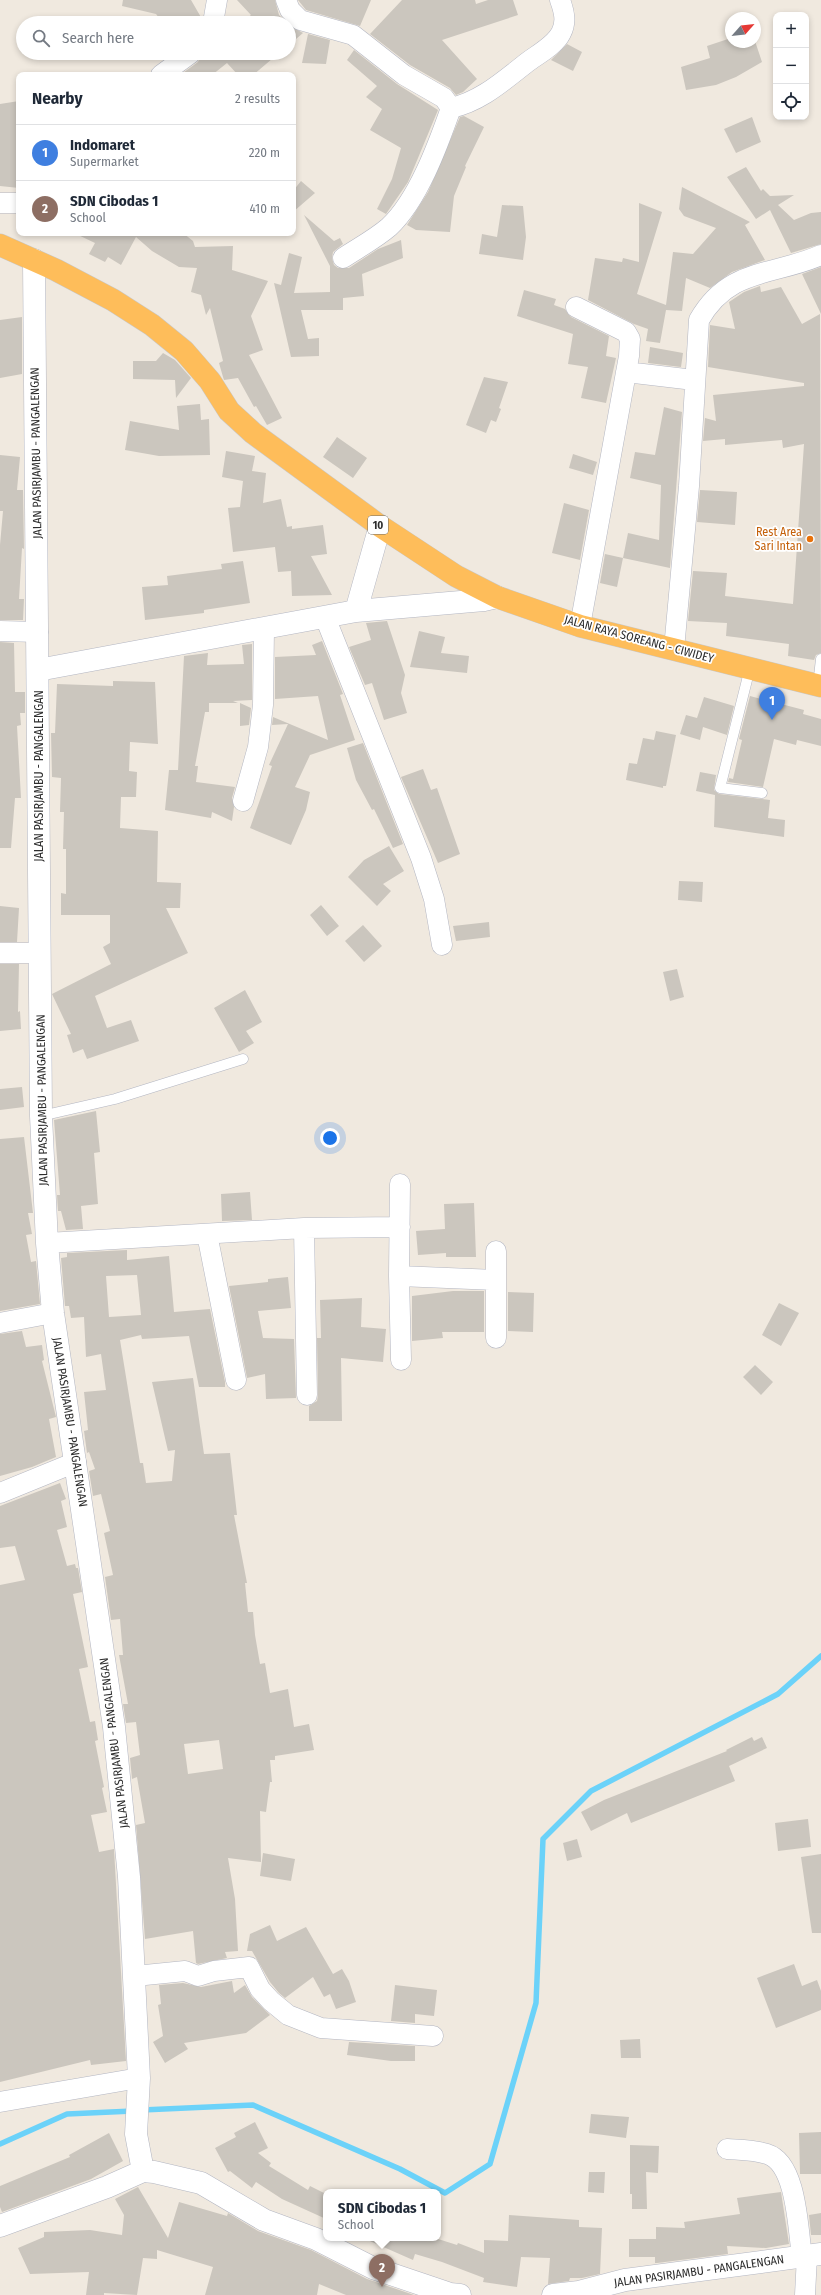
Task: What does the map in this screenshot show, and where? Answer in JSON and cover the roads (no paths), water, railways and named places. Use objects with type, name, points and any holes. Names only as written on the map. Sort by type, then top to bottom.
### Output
[{"type":"highway","name":"JALAN RAYA SOREANG - CIWIDEY","points":[[0,245],[56,270],[113,300],[152,325],[184,351],[210,381],[229,411],[275,449],[380,526],[456,576],[497,596],[580,626],[819,686]]},
{"type":"main road","name":"JALAN PASIRJAMBU - PANGALENGAN","points":[[34,260],[41,1116],[47,1243],[53,1313],[114,1727],[129,1877],[135,1976],[138,2083],[136,2134],[143,2171]]},
{"type":"main road","points":[[356,611],[380,526]]},
{"type":"main road","points":[[38,670],[356,611],[484,600],[497,596]]},
{"type":"main road","points":[[0,2226],[108,2187],[143,2171],[154,2172],[202,2183],[264,2220],[316,2239],[373,2268],[450,2294],[460,2295]]},
{"type":"main road","name":"JALAN PASIRJAMBU - PANGALENGAN","points":[[553,2295],[579,2292],[625,2280],[810,2256]]},
{"type":"street","points":[[215,16],[218,0]]},
{"type":"street","points":[[286,0],[290,10],[300,20],[353,35],[393,67],[444,98],[451,108]]},
{"type":"street","points":[[451,108],[462,105],[482,95],[509,78],[555,40],[561,32],[564,23],[564,12],[560,0]]},
{"type":"street","points":[[165,72],[181,60]]},
{"type":"street","points":[[343,258],[388,228],[400,215],[422,177],[451,108]]},
{"type":"street","points":[[0,203],[16,203]]},
{"type":"street","points":[[674,649],[689,486],[694,380],[699,320],[708,306],[729,287],[742,279],[821,255]]},
{"type":"street","points":[[576,307],[626,332],[630,339],[626,372],[580,626]]},
{"type":"street","points":[[626,372],[694,380]]},
{"type":"street","points":[[325,617],[421,858],[434,899],[442,945]]},
{"type":"street","points":[[243,801],[258,747],[263,705],[264,629]]},
{"type":"street","points":[[0,631],[38,632]]},
{"type":"street","points":[[0,953],[40,953]]},
{"type":"street","points":[[400,1184],[399,1276],[401,1360]]},
{"type":"street","points":[[47,1243],[304,1228],[400,1226]]},
{"type":"street","points":[[304,1228],[307,1395]]},
{"type":"street","points":[[207,1234],[236,1380]]},
{"type":"street","points":[[496,1251],[496,1338]]},
{"type":"street","points":[[399,1276],[496,1280]]},
{"type":"street","points":[[0,1323],[53,1313]]},
{"type":"street","points":[[0,1493],[76,1462]]},
{"type":"street","points":[[135,1976],[185,1971],[198,1976],[214,1971],[249,1967],[260,1989],[270,2001],[288,2015],[321,2028],[433,2036]]},
{"type":"street","points":[[0,2102],[138,2083]]},
{"type":"street","points":[[727,2149],[767,2154],[780,2161],[791,2183],[810,2256],[805,2295]]},
{"type":"lane","points":[[819,686],[821,659]]},
{"type":"lane","points":[[750,668],[720,788],[762,793]]},
{"type":"lane","points":[[41,1116],[115,1099],[243,1059]]},
{"type":"waterway","points":[[441,2191],[445,2193],[490,2164],[536,2003],[543,1839],[591,1791],[778,1694],[821,1656]]},
{"type":"waterway","points":[[142,2110],[253,2105],[400,2169],[438,2189]]},
{"type":"waterway","points":[[0,2144],[67,2114],[133,2111]]},
{"type":"place","name":"Rest Area Sari Intan","points":[[810,539]]},
{"type":"place","name":"Indomaret","points":[[772,720]]},
{"type":"place","name":"SDN Cibodas 1","points":[[382,2287]]}]
